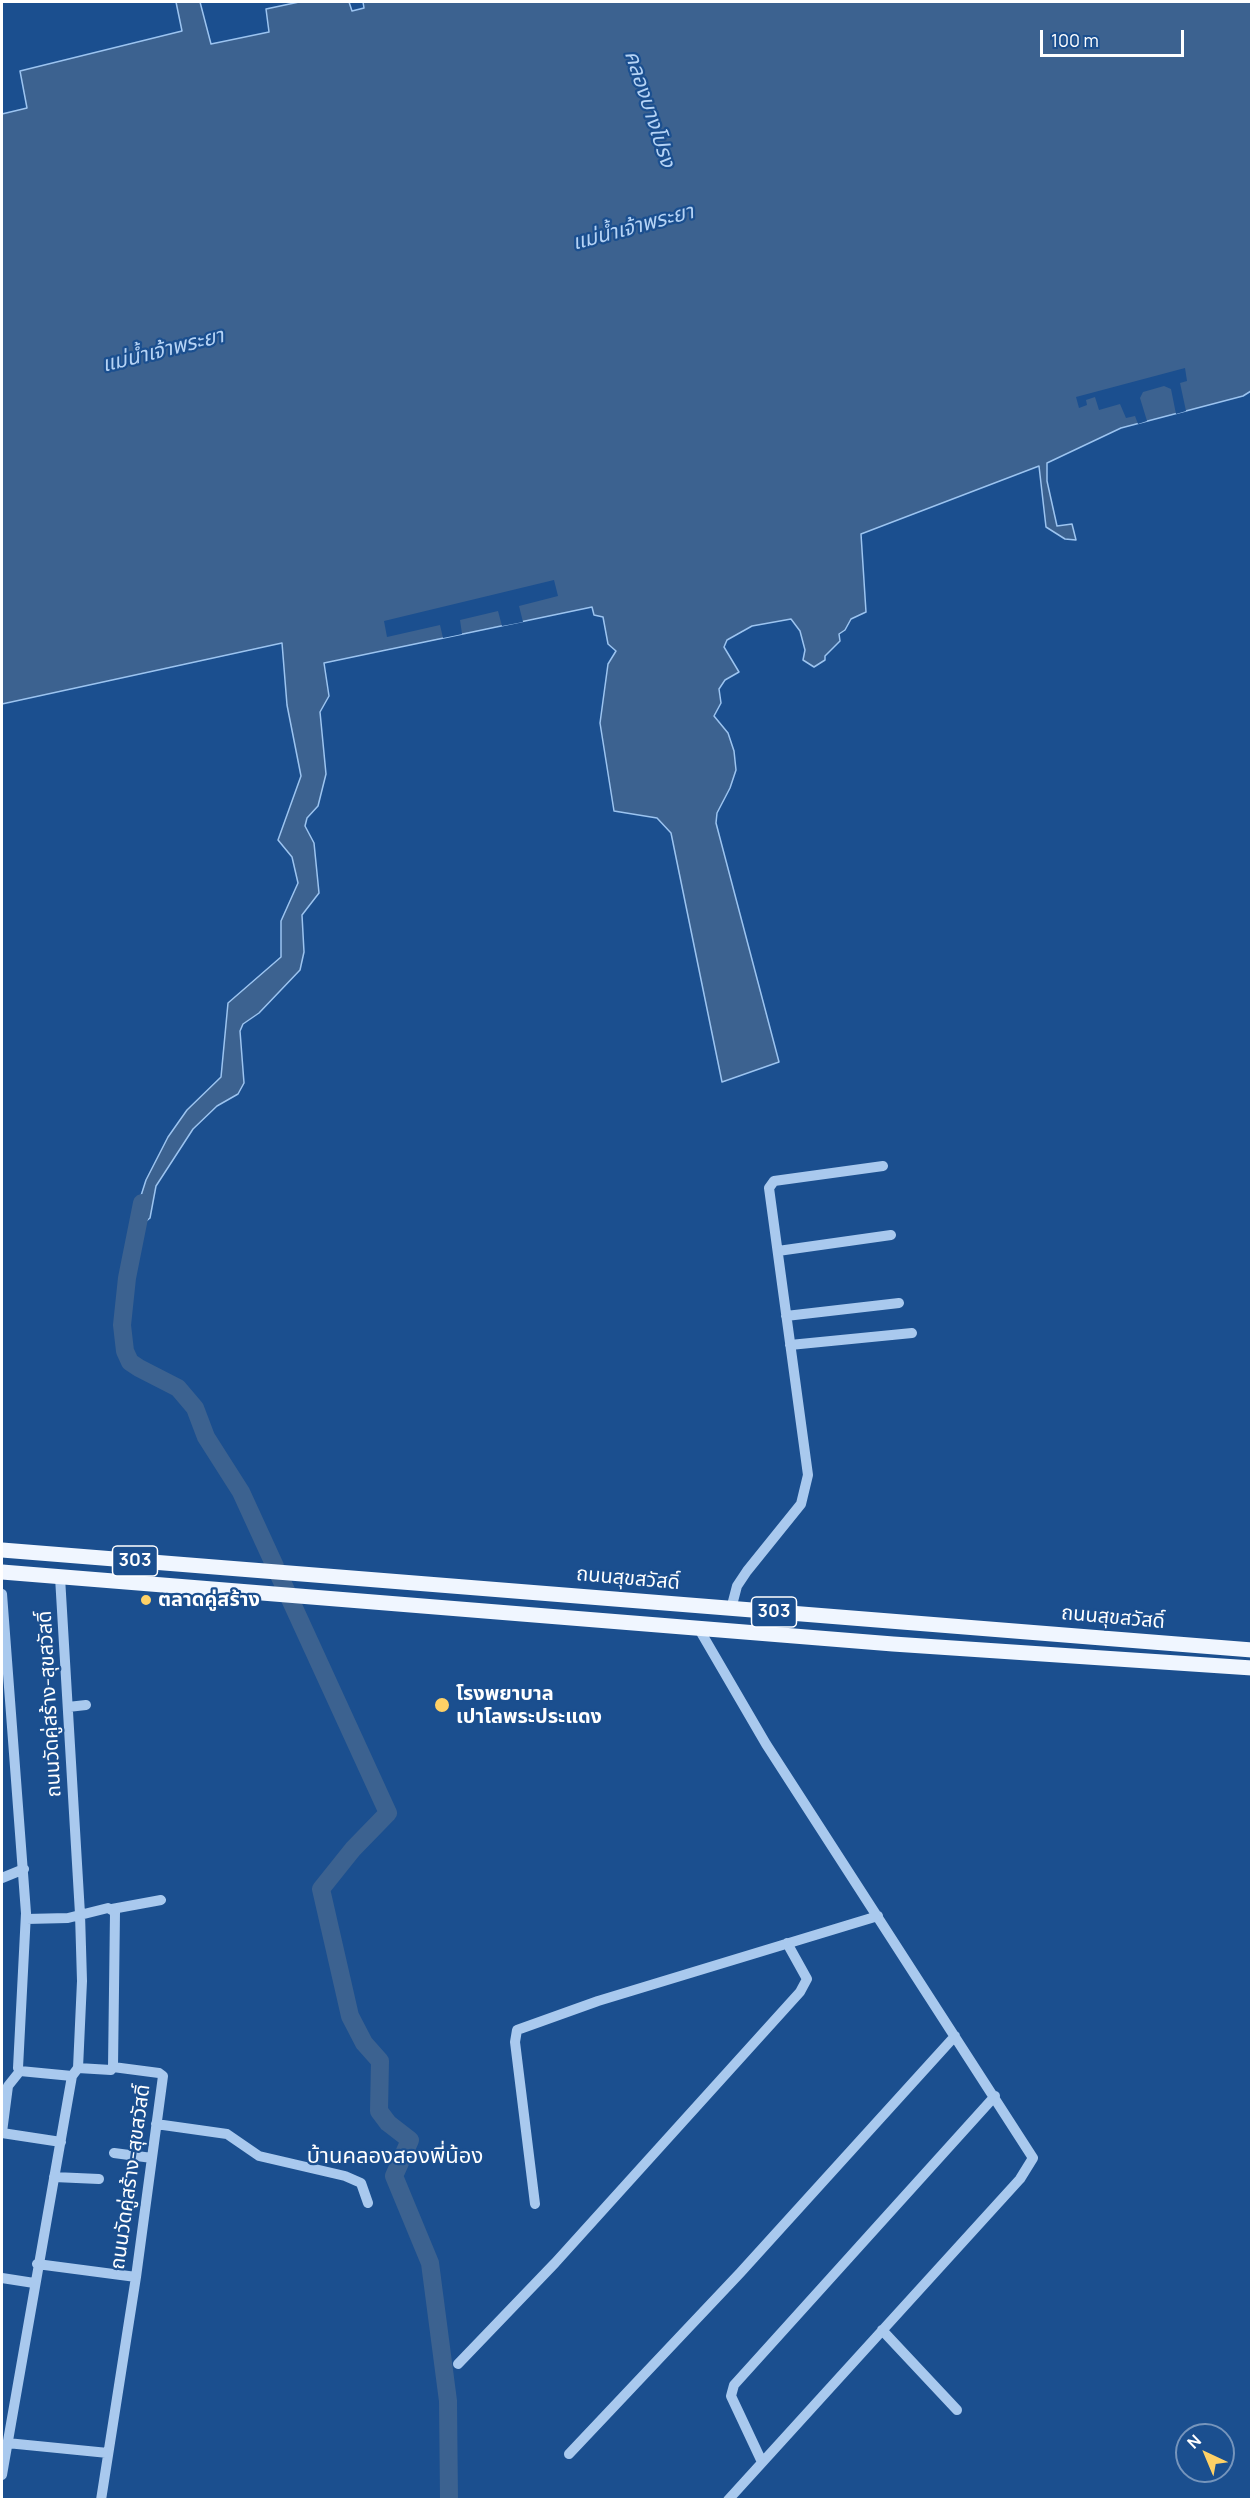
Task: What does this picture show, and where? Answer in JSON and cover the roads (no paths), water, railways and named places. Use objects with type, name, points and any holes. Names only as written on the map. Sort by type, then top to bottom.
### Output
[{"type":"main road","name":"ถนนสุขสวัสดิ์","points":[[2,1550],[1251,1650]]},
{"type":"main road","name":"ถนนสุขสวัสดิ์","points":[[2,1572],[699,1629],[1251,1668]]},
{"type":"street","points":[[731,1609],[737,1586],[791,1518],[805,1492],[808,1475],[769,1188],[774,1181],[882,1167]]},
{"type":"street","points":[[778,1251],[891,1236]]},
{"type":"street","points":[[786,1316],[899,1304]]},
{"type":"street","points":[[790,1346],[912,1333]]},
{"type":"street","name":"ถนนวัดคู่สร้าง-สุขสวัสดิ์","points":[[2,2475],[37,2265],[75,2072],[82,1981],[60,1577]]},
{"type":"street","points":[[2,1594],[26,1919],[20,2071],[14,2081],[4,2085],[2,2132],[61,2142]]},
{"type":"street","points":[[699,1629],[766,1744],[995,2096],[1031,2154],[1033,2162],[947,2261],[728,2499]]},
{"type":"street","points":[[68,1707],[86,1705]]},
{"type":"street","points":[[2,1878],[24,1869]]},
{"type":"street","points":[[26,1919],[68,1918],[161,1900]]},
{"type":"street","name":"ถนนวัดคู่สร้าง-สุขสวัสดิ์","points":[[101,2499],[136,2277],[162,2076],[159,2073],[113,2067],[115,1912],[112,1909]]},
{"type":"street","points":[[534,2204],[515,2042],[517,2030],[538,2020],[878,1916]]},
{"type":"street","points":[[458,2364],[555,2263],[800,1992],[807,1978],[787,1943]]},
{"type":"street","points":[[569,2454],[740,2273],[955,2036]]},
{"type":"street","points":[[20,2071],[75,2072],[111,2070],[113,2067]]},
{"type":"street","points":[[762,2462],[731,2396],[734,2385],[995,2096]]},
{"type":"street","points":[[156,2124],[227,2134],[259,2156],[345,2176],[361,2183],[368,2203]]},
{"type":"street","points":[[114,2153],[152,2158]]},
{"type":"street","points":[[54,2177],[99,2180]]},
{"type":"street","points":[[37,2265],[136,2277]]},
{"type":"street","points":[[2,2278],[34,2283]]},
{"type":"street","points":[[882,2330],[957,2410]]},
{"type":"street","points":[[7,2444],[108,2453]]},
{"type":"water","points":[[176,2],[200,2],[211,44],[269,32],[266,9],[299,2],[349,2],[352,11],[364,8],[363,2],[1251,2],[1251,391],[1243,396],[1121,428],[1047,463],[1047,481],[1057,526],[1072,524],[1076,540],[1065,539],[1046,527],[1039,466],[861,534],[866,612],[851,619],[845,630],[839,634],[840,641],[825,656],[825,660],[814,667],[803,660],[805,650],[800,631],[791,619],[752,626],[727,640],[724,647],[739,672],[725,680],[719,689],[721,703],[714,716],[728,733],[734,751],[736,770],[717,813],[716,823],[779,1062],[722,1082],[671,833],[657,818],[614,811],[600,723],[608,664],[616,651],[608,644],[603,617],[594,615],[592,607],[324,663],[329,696],[320,712],[326,774],[318,806],[307,818],[305,826],[314,843],[319,893],[302,915],[304,952],[300,970],[259,1013],[243,1024],[240,1031],[244,1083],[238,1094],[217,1106],[193,1129],[156,1186],[150,1218],[138,1228],[131,1227],[146,1180],[168,1137],[187,1110],[221,1077],[228,1003],[281,957],[281,921],[298,883],[292,857],[278,840],[301,776],[287,705],[282,643],[2,704],[2,114],[27,108],[20,71],[182,31]]},
{"type":"waterway","points":[[142,1203],[127,1278],[122,1325],[125,1351],[130,1362],[178,1388],[195,1408],[206,1437],[241,1492],[388,1813],[353,1849],[321,1889],[350,2016],[364,2043],[380,2061],[379,2111],[388,2123],[410,2140],[394,2176],[430,2263],[448,2401],[449,2500]]},
{"type":"place","name":"ตลาดคู่สร้าง","points":[[146,1600]]},
{"type":"place","name":"โรงพยาบาล เปาโลพระประแดง","points":[[442,1705]]},
{"type":"district","name":"บ้านคลองสองพี่น้อง","points":[[395,2157]]},
{"type":"water label","name":"คลองบางโปรง","points":[[649,109]]},
{"type":"water label","name":"แม่น้ำเจ้าพระยา","points":[[633,228]]},
{"type":"water label","name":"แม่น้ำเจ้าพระยา","points":[[163,351]]}]
